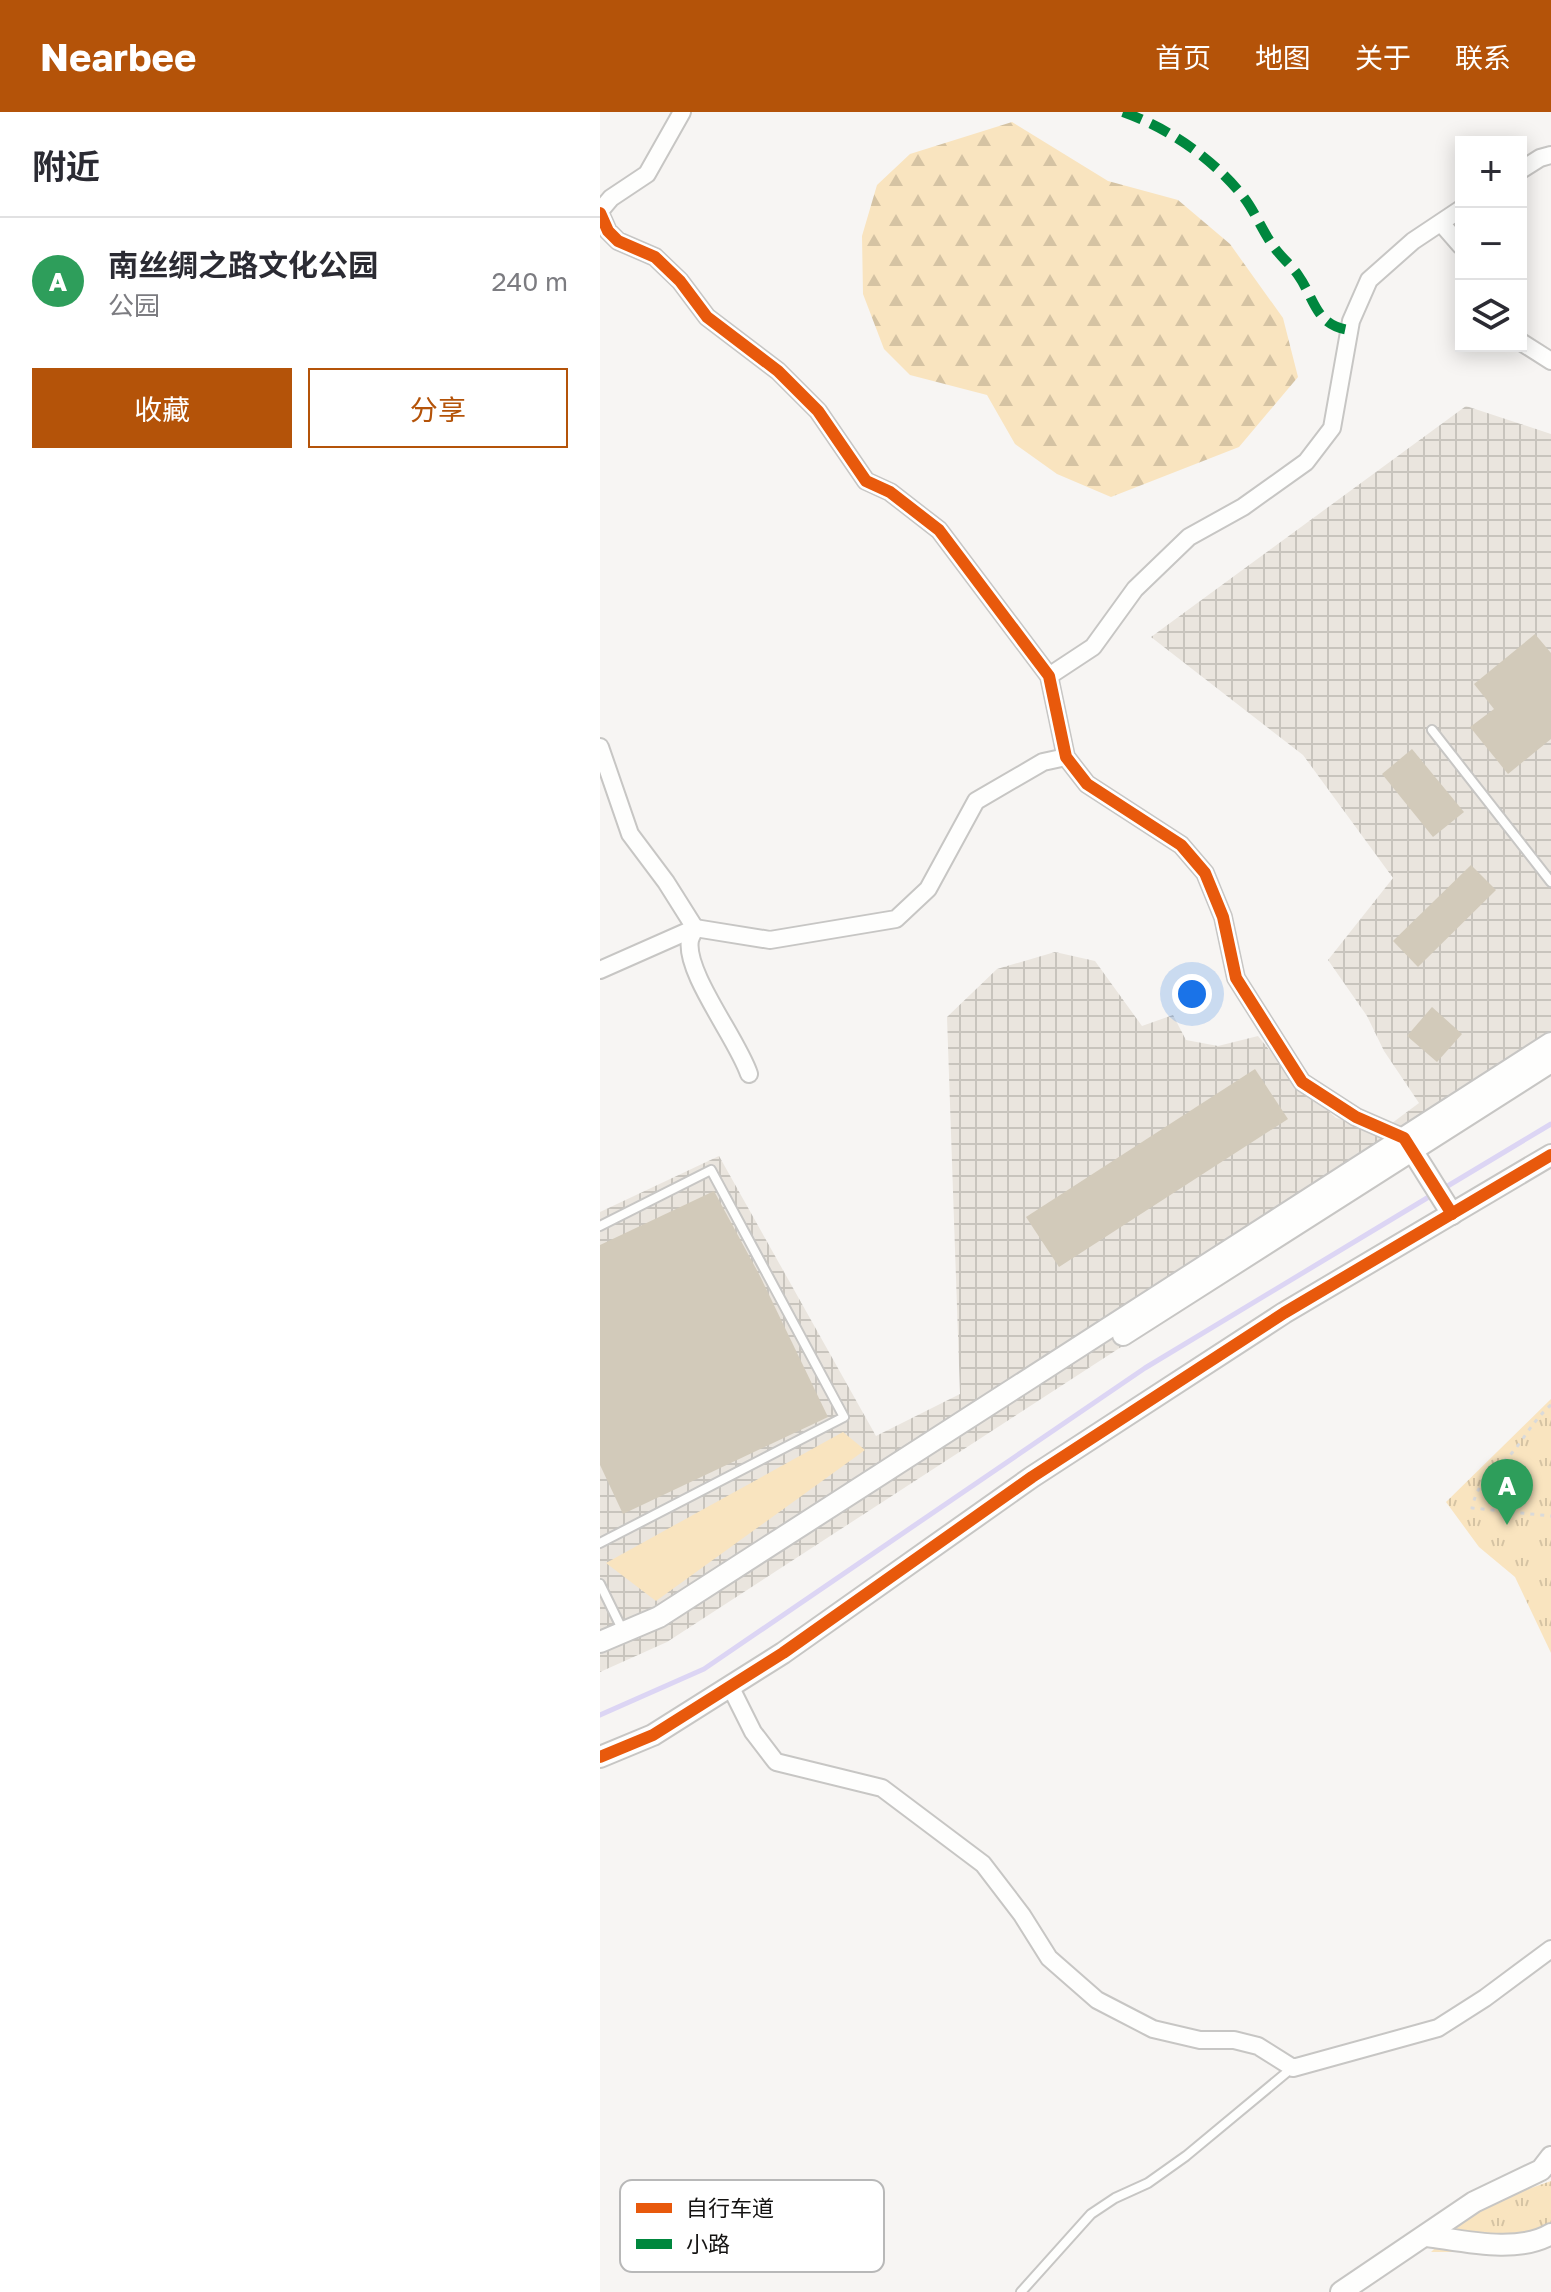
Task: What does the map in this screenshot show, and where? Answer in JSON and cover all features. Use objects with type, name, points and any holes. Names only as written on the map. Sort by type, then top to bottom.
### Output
[{"type":"street","points":[[682,112],[647,174],[611,198],[600,212],[608,231],[618,241],[655,257],[680,281],[707,317],[778,371],[818,411],[866,481],[890,492],[939,530],[1049,676],[1066,757],[1087,784],[1181,845],[1205,873],[1223,917],[1236,978],[1302,1082],[1356,1117],[1408,1144],[1452,1214]]},
{"type":"street","points":[[1527,167],[1551,155]]},
{"type":"street","points":[[1049,676],[1093,647],[1135,589],[1189,537],[1243,507],[1306,462],[1332,428],[1351,321],[1369,280],[1413,241],[1455,213]]},
{"type":"street","points":[[1441,223],[1455,239]]},
{"type":"street","points":[[1527,346],[1551,361]]},
{"type":"street","points":[[600,747],[630,834],[695,928]]},
{"type":"street","points":[[600,970],[695,928],[770,940],[896,919],[928,889],[976,801],[1043,762],[1066,757]]},
{"type":"street","points":[[695,928],[690,941],[692,960],[723,1024],[744,1056],[749,1074]]},
{"type":"street","points":[[600,1656],[665,1627],[1408,1144],[1551,1043]]},
{"type":"street","points":[[600,1642],[672,1608],[1408,1144],[1551,1062]]},
{"type":"street","points":[[600,1757],[653,1735],[783,1653],[1032,1477],[1284,1313],[1551,1155]]},
{"type":"street","points":[[730,1686],[753,1732],[776,1762],[882,1788],[983,1864],[1022,1915],[1049,1958],[1097,2000],[1153,2029],[1200,2040],[1234,2040],[1258,2046],[1293,2068],[1438,2028],[1551,1949]]},
{"type":"street","points":[[1346,2290],[1474,2202],[1541,2170],[1551,2157]]},
{"type":"street","points":[[1427,2236],[1503,2244],[1539,2241],[1551,2234]]},
{"type":"lane","points":[[1432,730],[1551,882]]},
{"type":"lane","points":[[600,1226],[711,1170],[844,1417],[600,1543]]},
{"type":"lane","points":[[600,1584],[624,1632]]},
{"type":"lane","points":[[1021,2292],[1091,2214],[1115,2198],[1148,2183],[1186,2156],[1293,2068]]},
{"type":"path","points":[[1551,1405],[1527,1431],[1518,1447],[1494,1468],[1476,1491],[1472,1508],[1551,1516]]},
{"type":"shaded area","points":[[1466,406],[1551,434],[1551,1075],[1332,1210],[667,1642],[600,1672],[600,1212],[719,1156],[876,1436],[960,1394],[947,1017],[997,969],[1055,952],[1095,961],[1142,1026],[1173,1015],[1186,1040],[1218,1046],[1258,1036],[1293,1079],[1336,1118],[1384,1129],[1419,1103],[1384,1051],[1367,1016],[1328,960],[1393,878],[1303,755],[1151,637]]},
{"type":"green space","points":[[1012,122],[1108,181],[1178,200],[1230,244],[1283,318],[1298,377],[1239,447],[1111,497],[1057,474],[1015,444],[987,395],[910,375],[884,349],[863,294],[862,236],[877,185],[910,154]]},
{"type":"green space","points":[[1551,1399],[1551,1653],[1515,1577],[1479,1547],[1446,1502]]},
{"type":"green space","points":[[843,1432],[865,1450],[656,1601],[606,1563]]},
{"type":"green space","points":[[1551,2181],[1551,2241],[1497,2252],[1431,2252],[1480,2206]]},
{"type":"building","points":[[1535,634],[1551,653],[1551,739],[1508,774],[1470,727],[1494,709],[1474,684]]},
{"type":"building","points":[[1412,749],[1464,812],[1433,837],[1382,774]]},
{"type":"building","points":[[1471,865],[1496,890],[1418,967],[1393,941]]},
{"type":"building","points":[[1432,1007],[1462,1034],[1437,1062],[1407,1036]]},
{"type":"building","points":[[1255,1069],[1288,1119],[1059,1267],[1026,1217]]},
{"type":"building","points":[[714,1191],[760,1276],[828,1417],[623,1514],[600,1465],[600,1245]]},
{"type":"waterway","points":[[1441,1190],[1551,1124]]},
{"type":"waterway","points":[[600,1715],[704,1669],[1145,1368],[1432,1195]]},
{"type":"marked path","points":[[1123,112],[1172,135],[1217,168],[1247,201],[1274,247],[1298,275],[1322,317],[1349,330]]},
{"type":"cycle path","points":[[600,213],[608,231],[618,241],[655,257],[680,281],[707,317],[778,371],[818,411],[866,481],[890,492],[939,530],[1049,676],[1066,757],[1087,784],[1181,845],[1205,873],[1223,917],[1236,978],[1302,1082],[1356,1117],[1404,1138],[1452,1214]]},
{"type":"cycle path","points":[[600,1757],[653,1735],[783,1653],[1032,1477],[1284,1313],[1551,1155]]},
{"type":"place","name":"南丝绸之路文化公园","points":[[1507,1525]]}]
